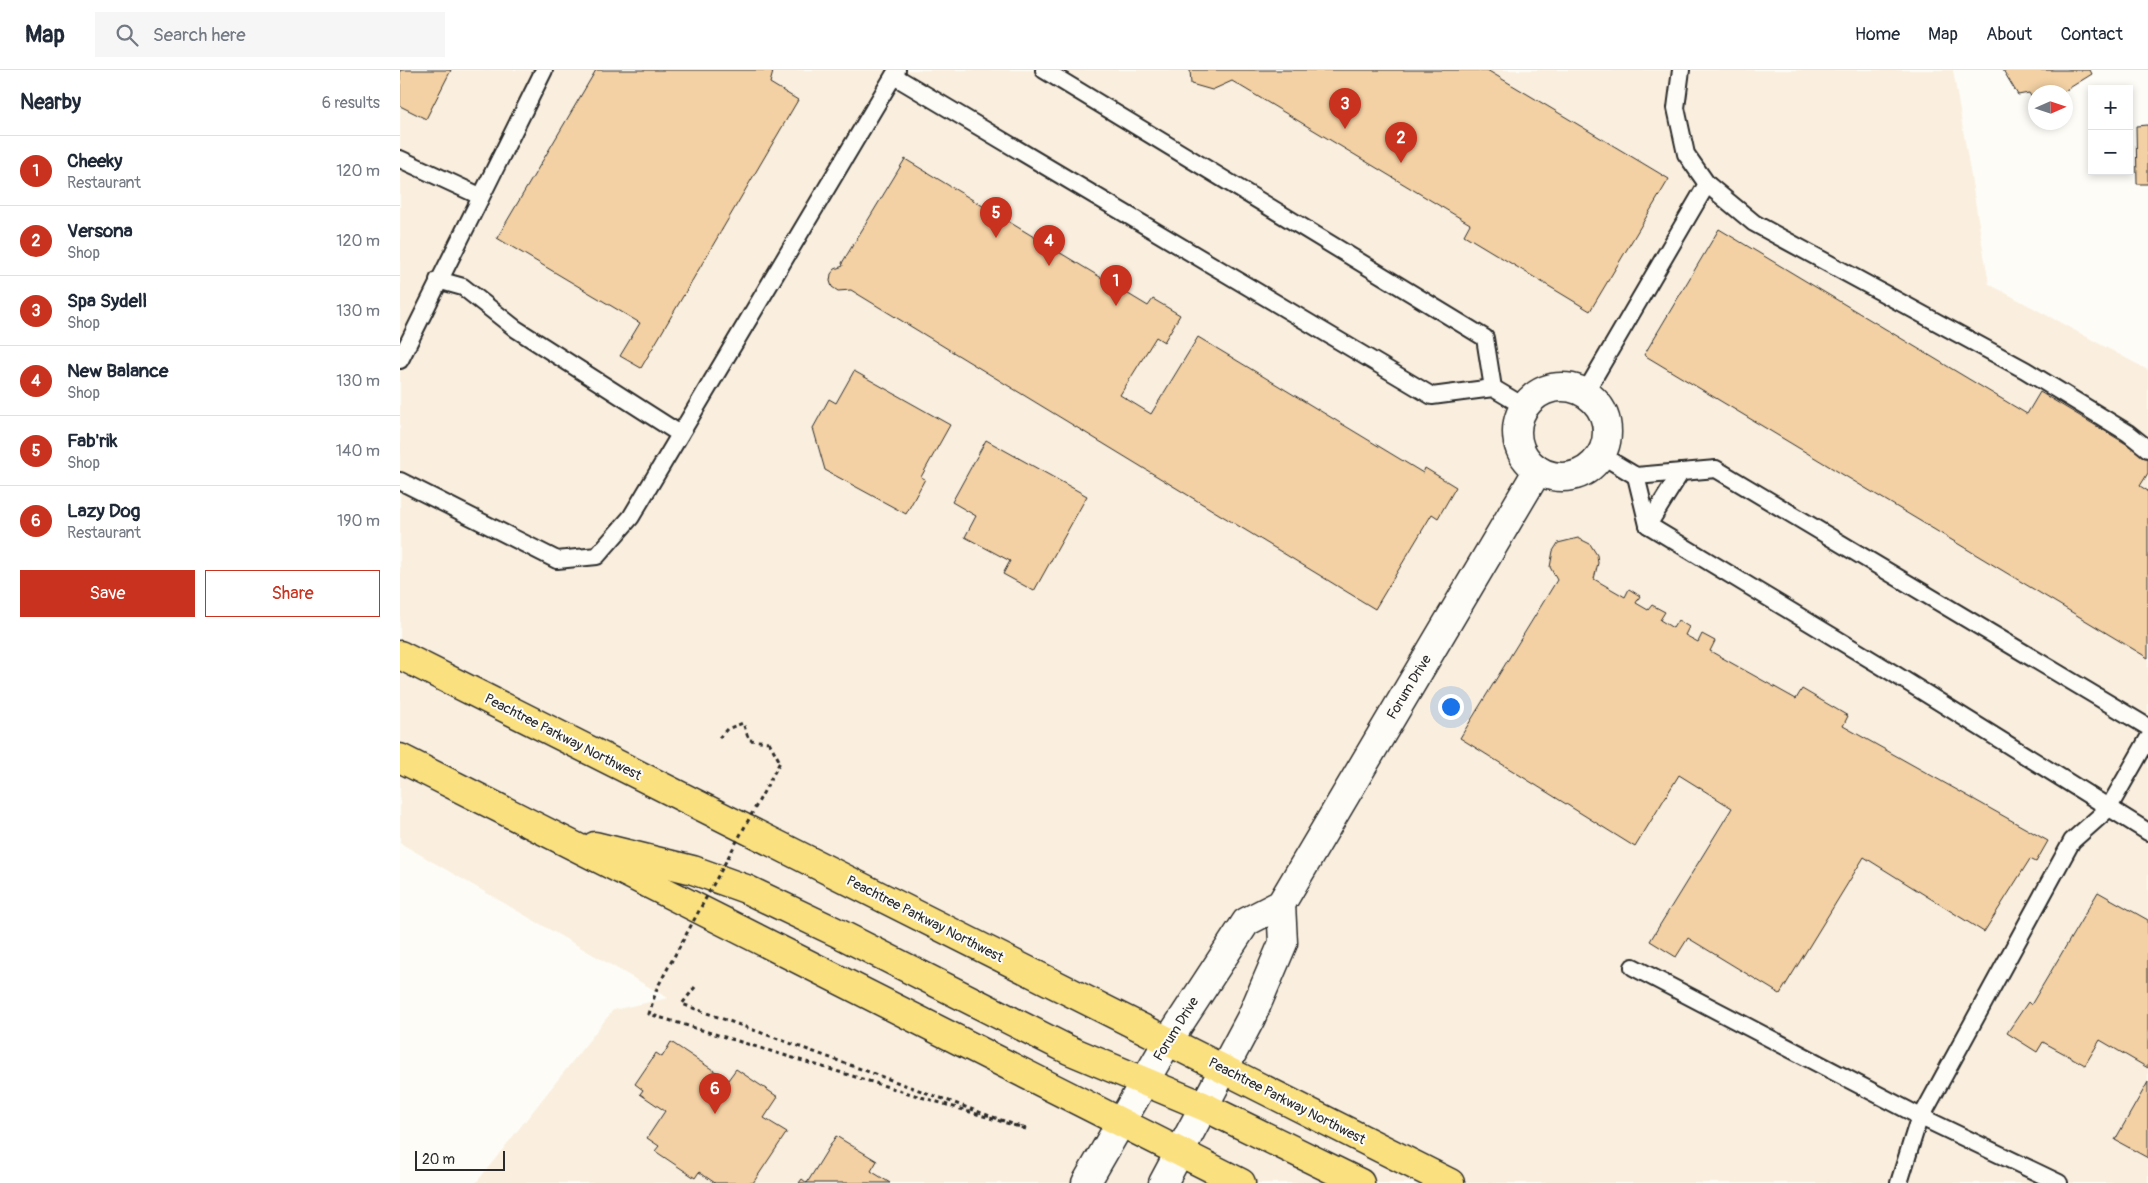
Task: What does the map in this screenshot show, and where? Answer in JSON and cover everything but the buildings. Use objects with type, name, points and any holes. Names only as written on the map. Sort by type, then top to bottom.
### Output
[{"type":"highway","name":"Peachtree Parkway Northwest","points":[[400,655],[1450,1183]]},
{"type":"highway","points":[[400,758],[1241,1183]]},
{"type":"highway","points":[[560,839],[642,856],[693,870],[746,889],[1069,1050],[1143,1083],[1203,1106],[1360,1183]]},
{"type":"street","points":[[1559,387],[1572,388],[1585,393],[1600,408],[1607,428],[1606,442],[1601,455],[1592,466],[1580,474],[1566,477],[1552,476],[1538,470],[1528,461],[1521,448],[1518,434],[1519,420],[1525,407],[1534,397],[1546,390],[1559,387]]},
{"type":"street","name":"Forum Drive","points":[[1086,1183],[1168,1041],[1246,922],[1281,904],[1538,470]]},
{"type":"street","points":[[1163,1183],[1251,1018],[1283,943],[1281,904]]},
{"type":"lane","points":[[400,360],[438,280],[544,70]]},
{"type":"lane","points":[[1044,70],[1485,338],[1493,388]]},
{"type":"lane","points":[[1681,70],[1676,108],[1686,154],[1708,184],[1754,223],[2025,370],[2128,433],[2148,449]]},
{"type":"lane","points":[[400,481],[556,560],[597,556],[631,516],[896,73],[1432,396],[1493,388],[1525,407]]},
{"type":"lane","points":[[400,159],[480,196]]},
{"type":"lane","points":[[1585,393],[1708,184]]},
{"type":"lane","points":[[438,280],[463,287],[516,329],[680,434]]},
{"type":"lane","points":[[1601,455],[1636,476],[1716,469],[2148,727]]},
{"type":"lane","points":[[1648,525],[1681,472]]},
{"type":"lane","points":[[1636,476],[1648,525],[1893,673],[2108,809],[2148,832]]},
{"type":"lane","points":[[1899,1183],[1921,1117],[2072,841],[2108,809],[2148,740]]},
{"type":"lane","points":[[1633,967],[1921,1117],[2059,1183]]},
{"type":"path","points":[[695,987],[682,1004],[1026,1128],[649,1014],[657,988],[780,762],[769,742],[749,740],[742,723],[727,729],[719,738]]},
{"type":"shaded area","points":[[400,70],[1953,70],[1989,284],[2148,370],[2148,1183],[476,1183],[613,1010],[668,998],[400,843]]},
{"type":"place","name":"Spa Sydell","points":[[1345,129]]},
{"type":"place","name":"Versona","points":[[1401,163]]},
{"type":"place","name":"Fab'rik","points":[[996,238]]},
{"type":"place","name":"New Balance","points":[[1049,266]]},
{"type":"place","name":"Cheeky","points":[[1116,306]]},
{"type":"place","name":"Lazy Dog","points":[[715,1114]]}]
